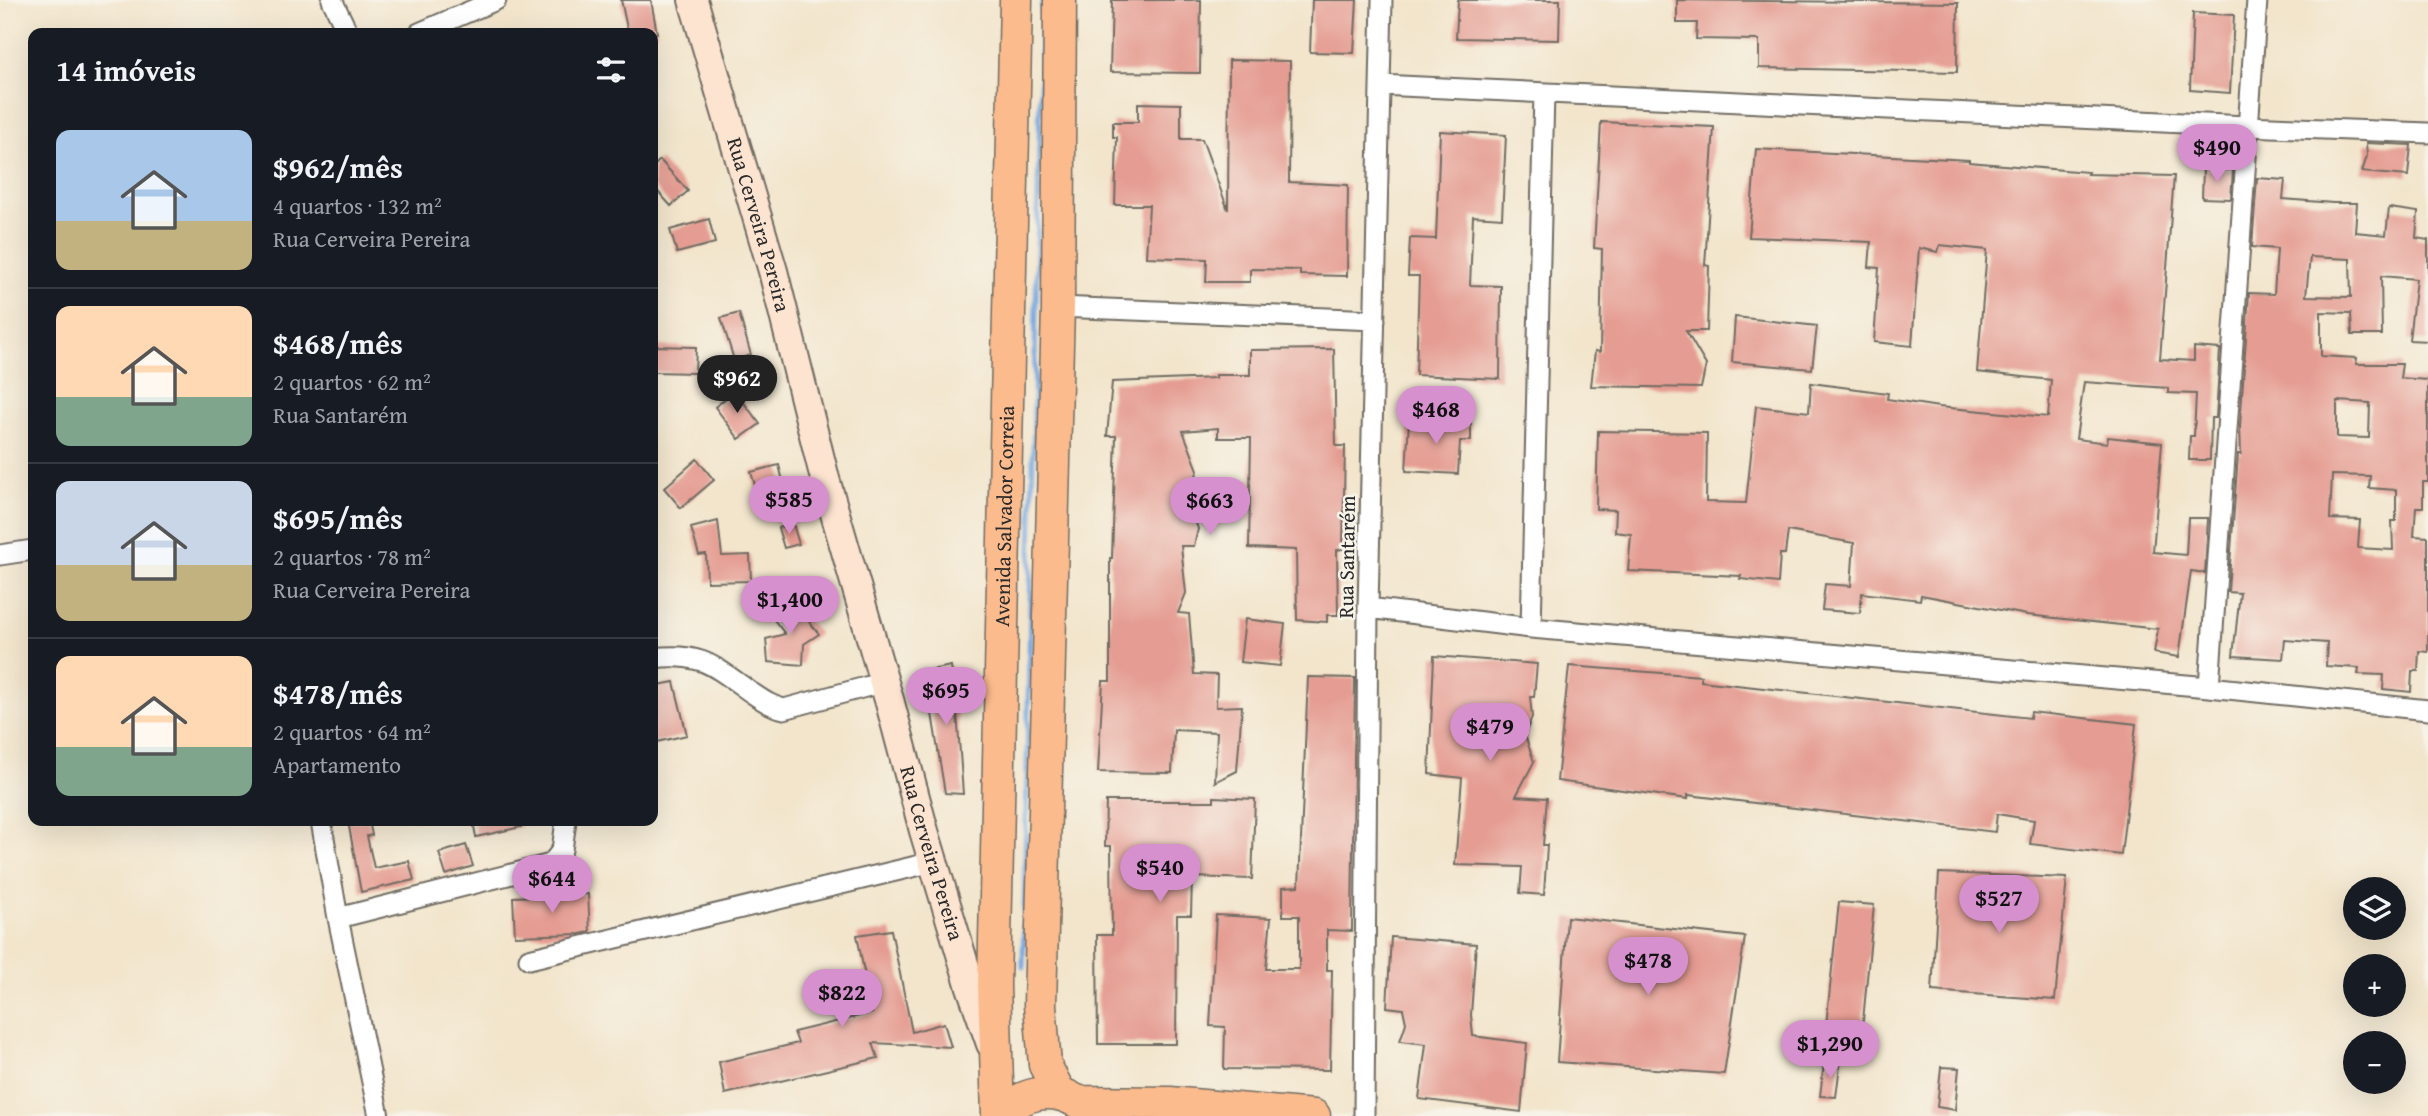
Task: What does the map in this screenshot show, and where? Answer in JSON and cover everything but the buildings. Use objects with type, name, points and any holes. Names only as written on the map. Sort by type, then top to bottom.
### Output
[{"type":"main road","name":"Rua Cerveira Pereira","points":[[694,0],[773,271],[825,479],[933,862],[970,984],[996,1056]]},
{"type":"main road","name":"Avenida Salvador Correia","points":[[1000,1116],[994,971],[1016,0]]},
{"type":"main road","points":[[1060,0],[1058,307],[1040,1005],[1045,1065],[1077,1104]]},
{"type":"main road","points":[[1000,1116],[1011,1106],[1039,1093],[1077,1104],[1170,1103],[1314,1116]]},
{"type":"street","points":[[332,0],[346,28]]},
{"type":"street","points":[[431,28],[496,0]]},
{"type":"street","name":"Rua Santarém","points":[[1364,1116],[1368,607],[1382,0]]},
{"type":"street","points":[[2209,687],[2257,0]]},
{"type":"street","points":[[1380,85],[2428,133]]},
{"type":"street","points":[[1531,628],[1545,93]]},
{"type":"street","points":[[1058,307],[1375,320]]},
{"type":"street","points":[[0,555],[28,551]]},
{"type":"street","points":[[1368,607],[1531,628],[2209,687],[2428,710]]},
{"type":"street","points":[[658,657],[701,659],[771,706],[783,709],[884,682]]},
{"type":"street","points":[[322,826],[379,1116]]},
{"type":"street","points":[[338,918],[551,864],[562,850],[565,826]]},
{"type":"street","points":[[529,959],[933,862]]},
{"type":"waterway","points":[[1023,967],[1042,0]]}]
